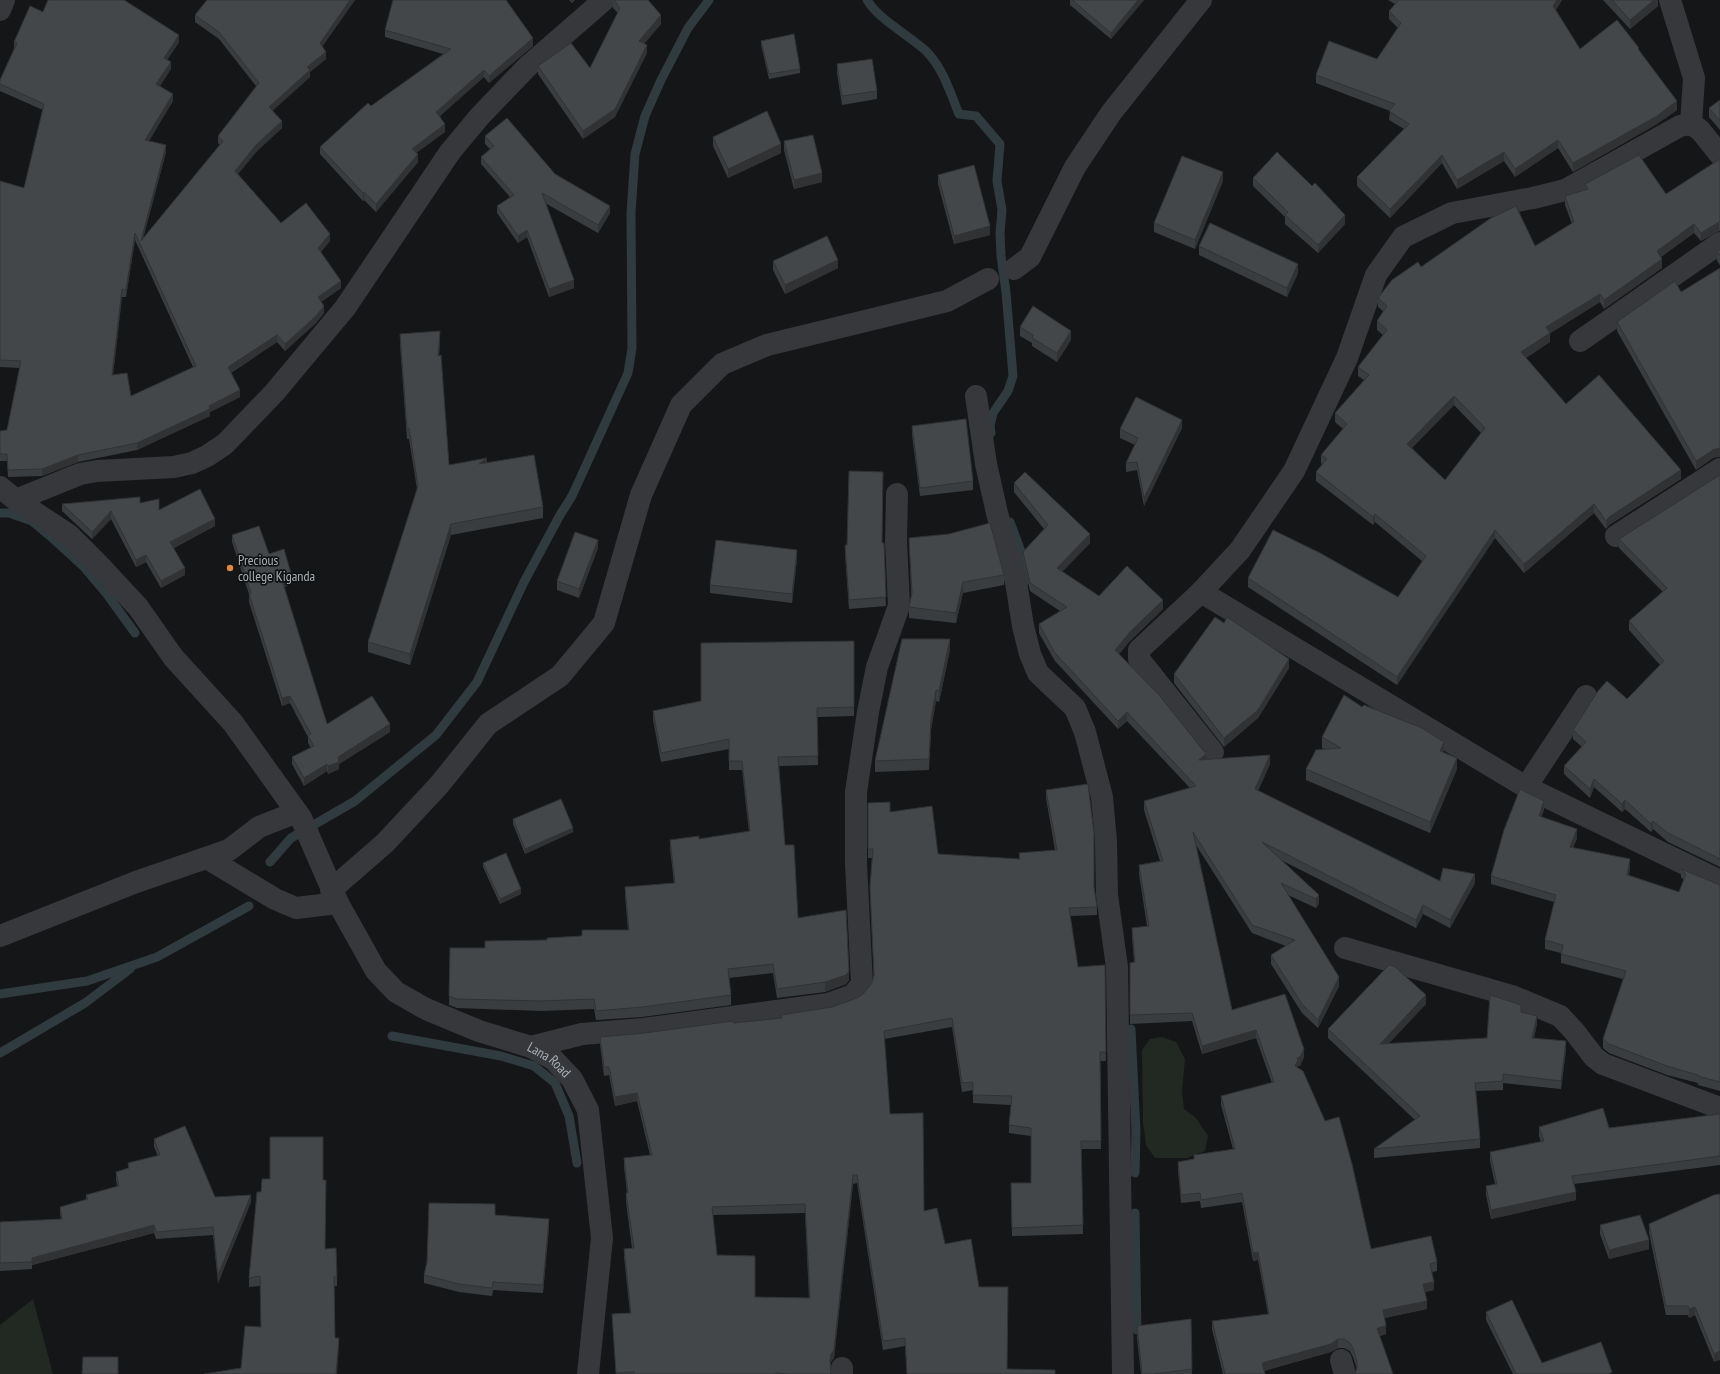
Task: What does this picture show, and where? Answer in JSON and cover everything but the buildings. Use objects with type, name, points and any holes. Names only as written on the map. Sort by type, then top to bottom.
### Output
[{"type":"street","points":[[0,10],[4,0]]},
{"type":"street","points":[[8,493],[97,471],[174,467],[192,463],[207,456],[225,444],[274,393],[345,308],[450,152],[480,116],[527,67],[604,0]]},
{"type":"street","points":[[1014,269],[1030,257],[1075,168],[1111,113],[1201,0]]},
{"type":"street","points":[[1670,0],[1694,78],[1691,124]]},
{"type":"street","points":[[1214,752],[1139,659],[1139,650],[1201,592],[1240,550],[1294,471],[1347,358],[1376,275],[1403,237],[1452,213],[1533,198],[1565,190],[1680,126],[1691,124],[1700,130],[1720,155]]},
{"type":"street","points":[[1580,340],[1720,243]]},
{"type":"street","points":[[207,858],[274,899],[296,908],[335,896],[440,784],[488,724],[560,676],[604,623],[641,495],[681,405],[722,364],[767,345],[947,301],[988,279]]},
{"type":"street","points":[[976,396],[986,464],[997,513],[1016,582],[1023,626],[1030,654],[1038,673],[1075,708],[1085,732],[1102,797],[1106,841],[1107,895],[1116,967],[1123,1374]]},
{"type":"street","points":[[1616,536],[1720,469]]},
{"type":"street","name":"Lana Road","points":[[8,493],[68,535],[138,607],[173,657],[233,723],[299,815],[335,896],[376,971],[396,992],[426,1009],[479,1032],[531,1047],[553,1059],[572,1078],[588,1110],[602,1238],[588,1374]]},
{"type":"street","points":[[531,1047],[582,1034],[643,1029],[828,1004],[854,995],[862,984],[856,864],[856,792],[868,712],[877,666],[899,606],[896,541],[897,494]]},
{"type":"street","points":[[1201,592],[1526,787],[1720,881]]},
{"type":"street","points":[[1526,787],[1586,696]]},
{"type":"street","points":[[0,936],[136,882],[229,850],[259,826],[299,815]]},
{"type":"street","points":[[1345,948],[1512,996],[1560,1016],[1574,1031],[1594,1058],[1603,1064],[1720,1108]]},
{"type":"shaded area","points":[[1162,1037],[1176,1042],[1185,1059],[1182,1091],[1184,1109],[1196,1118],[1208,1136],[1205,1151],[1187,1158],[1155,1158],[1146,1145],[1143,1123],[1142,1050],[1150,1039]]},
{"type":"shaded area","points":[[33,1299],[53,1374],[0,1374],[0,1325]]},
{"type":"waterway","points":[[270,862],[291,838],[355,801],[436,735],[477,682],[524,582],[560,515],[572,496],[628,373],[632,348],[631,213],[635,154],[645,116],[661,80],[688,28],[709,0]]},
{"type":"waterway","points":[[867,0],[879,14],[919,45],[932,58],[946,81],[959,114],[976,116],[1000,144],[997,181],[1002,210],[1000,233],[1001,256],[1006,292],[1013,376],[1008,391],[993,413],[990,426],[991,433]]},
{"type":"waterway","points":[[0,513],[9,513],[32,521],[50,536],[84,567],[106,593],[135,633]]},
{"type":"waterway","points":[[1010,522],[1022,554],[1025,581]]},
{"type":"waterway","points":[[0,994],[87,981],[157,957],[249,906]]},
{"type":"waterway","points":[[0,1053],[85,1003],[130,969]]},
{"type":"waterway","points":[[1131,1029],[1136,1132],[1135,1173]]},
{"type":"waterway","points":[[392,1036],[501,1056],[534,1066],[555,1083],[569,1116],[577,1163]]},
{"type":"waterway","points":[[1135,1213],[1137,1330]]},
{"type":"place","name":"Precious college Kiganda","points":[[230,568]]}]
